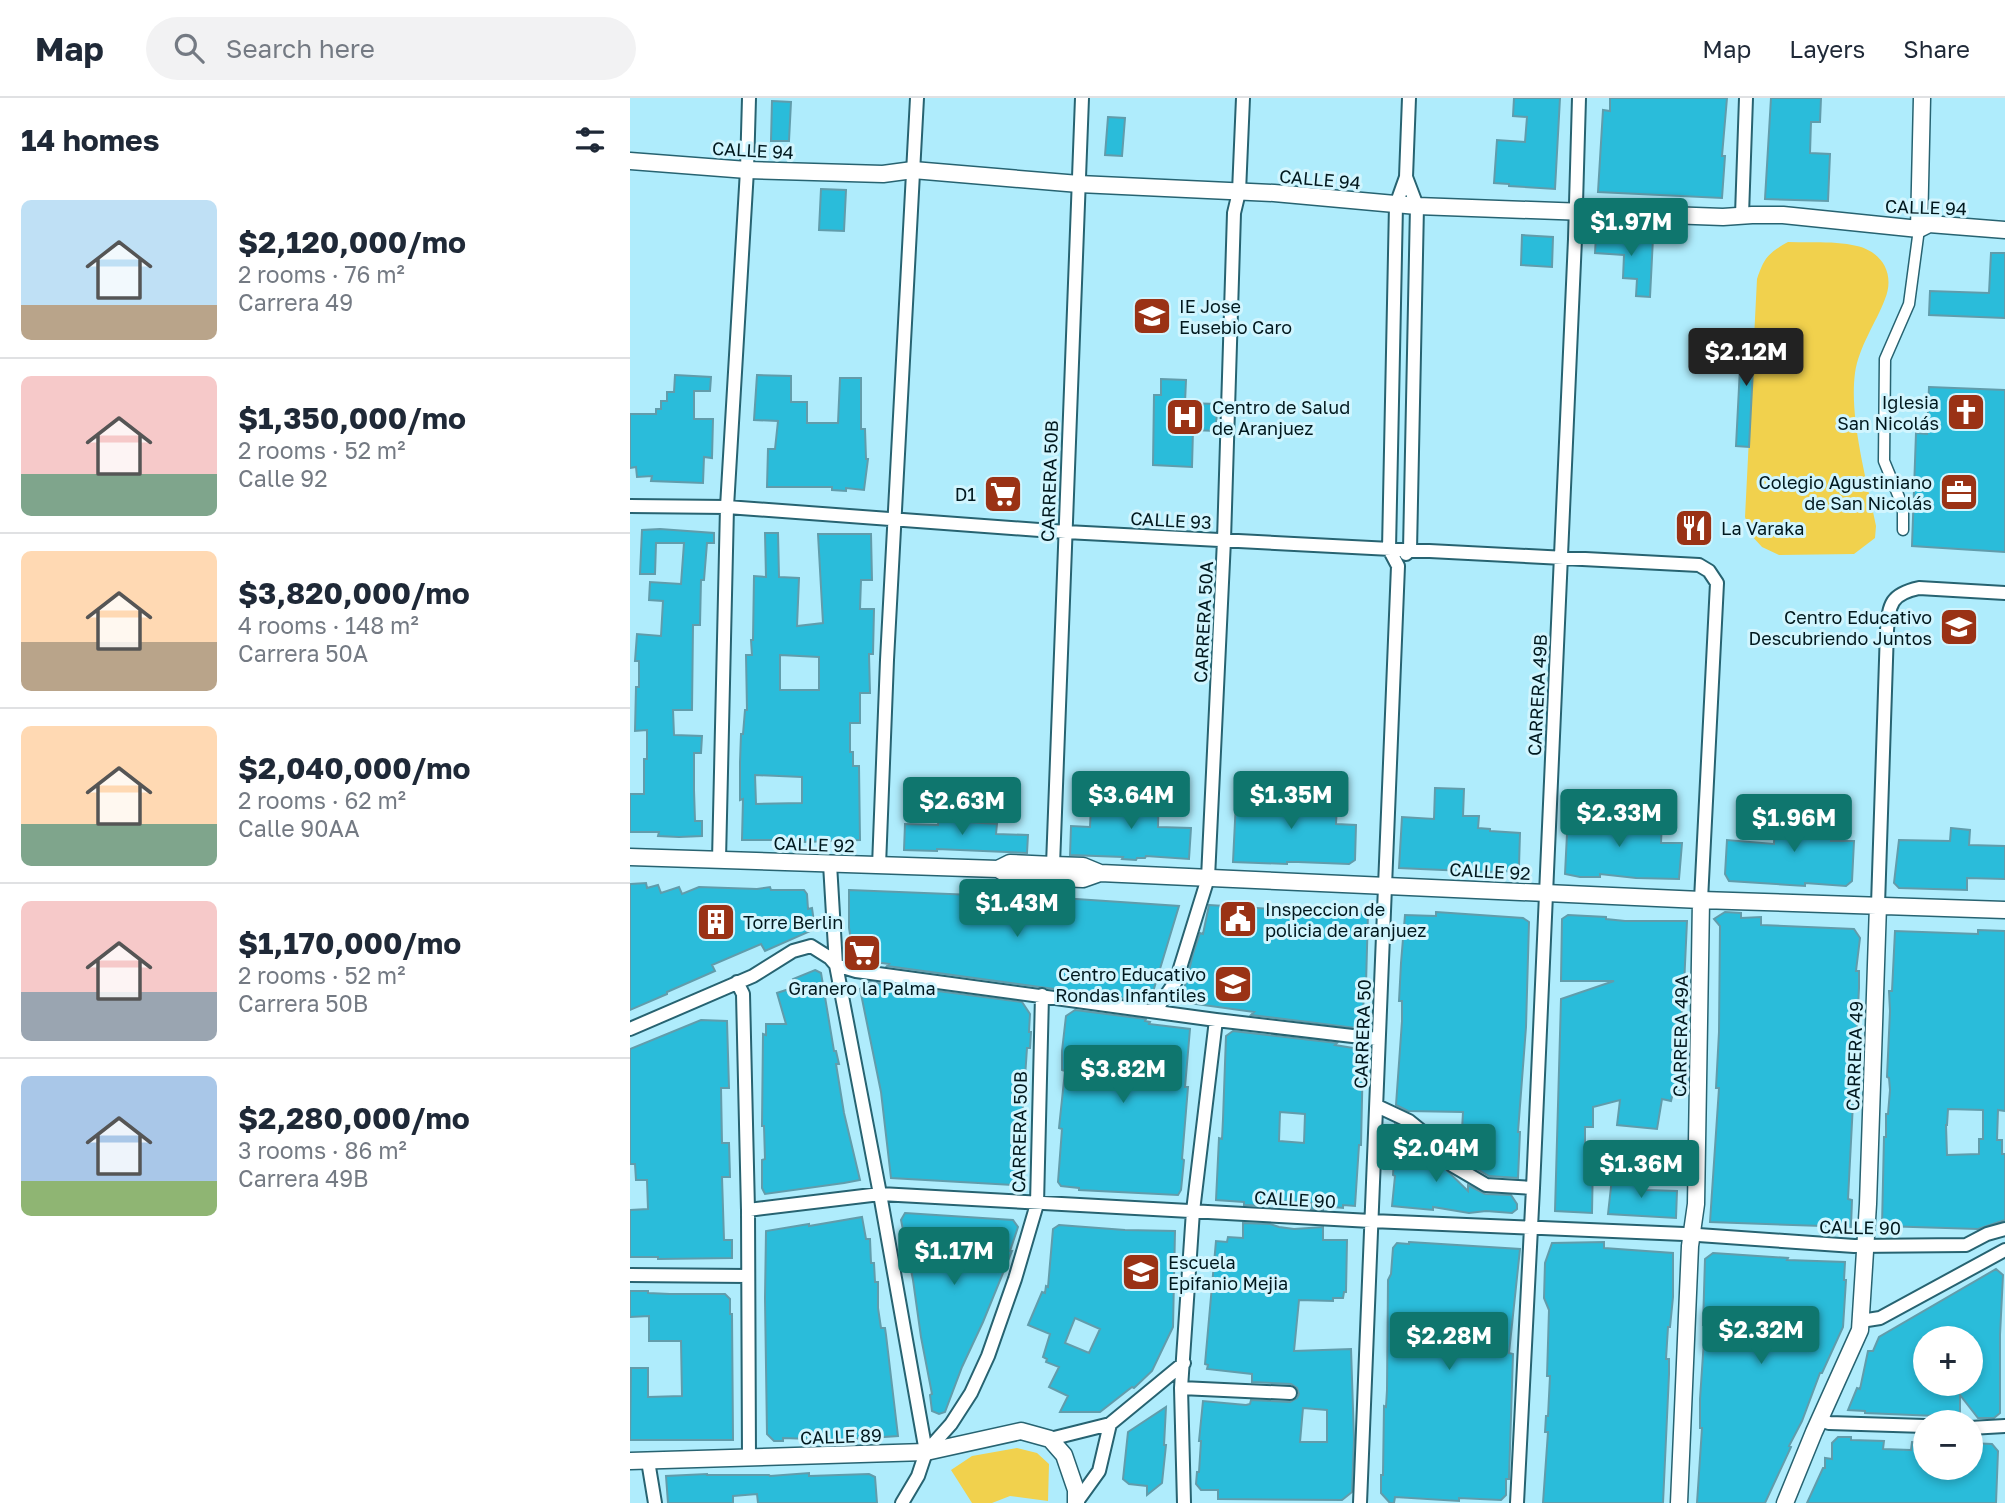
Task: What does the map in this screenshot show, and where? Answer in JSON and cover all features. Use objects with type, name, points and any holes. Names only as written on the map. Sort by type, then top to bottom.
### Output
[{"type":"street","points":[[719,860],[727,508],[749,98]]},
{"type":"street","points":[[879,866],[887,660],[917,98]]},
{"type":"street","name":"CARRERA 50B","points":[[1053,865],[1082,98]]},
{"type":"street","name":"CARRERA 50A","points":[[1155,1011],[1176,981],[1208,878],[1224,540],[1234,213],[1239,192],[1242,98]]},
{"type":"street","points":[[1406,177],[1417,206],[1410,550],[1398,566],[1389,549],[1396,205],[1406,177],[1409,98]]},
{"type":"street","name":"CARRERA 49B","points":[[1517,1503],[1561,558],[1579,98]]},
{"type":"street","points":[[1742,215],[1746,98]]},
{"type":"street","points":[[1903,530],[1903,508],[1884,461],[1885,359],[1909,304],[1919,229],[1922,98]]},
{"type":"street","name":"CALLE 94","points":[[630,161],[747,170],[883,174],[912,170],[1079,184],[1274,193],[1396,205],[1596,214],[1723,217],[1783,215],[1919,229],[1929,224],[2005,230]]},
{"type":"street","name":"CALLE 93","points":[[630,506],[727,508],[1066,532],[1688,564],[1699,565],[1709,571]]},
{"type":"street","name":"CARRERA 50","points":[[1360,1503],[1398,566]]},
{"type":"street","name":"CARRERA 49A","points":[[1679,1503],[1691,1235],[1696,1204],[1702,900],[1717,583],[1709,571]]},
{"type":"street","name":"CARRERA 49","points":[[1785,1503],[1860,1329],[1861,1321],[1890,606],[1895,597],[1919,588],[2005,593]]},
{"type":"street","name":"CALLE 92","points":[[630,857],[998,869],[1010,863],[1083,866],[1100,873]]},
{"type":"street","points":[[830,864],[835,965],[880,1194],[926,1452],[918,1476],[902,1503]]},
{"type":"street","name":"CALLE 92","points":[[998,869],[1010,876],[1022,877],[1083,878],[1100,873],[1702,900],[2005,910]]},
{"type":"street","points":[[630,1029],[753,976],[793,951],[811,946],[830,958],[835,965],[856,971],[1378,1039]]},
{"type":"street","points":[[737,982],[743,994],[748,1210],[749,1458]]},
{"type":"street","name":"CARRERA 50B","points":[[926,1452],[964,1403],[988,1356],[1037,1204],[1042,995]]},
{"type":"street","points":[[1184,1503],[1181,1388],[1193,1211],[1216,1020]]},
{"type":"street","points":[[1377,1106],[1409,1122],[1435,1142],[1452,1165],[1486,1185],[1533,1188]]},
{"type":"street","name":"CALLE 90","points":[[748,1210],[880,1194],[1865,1245],[1966,1245],[1987,1234],[2005,1229]]},
{"type":"street","points":[[1861,1321],[1880,1318],[2005,1250]]},
{"type":"street","points":[[630,1275],[748,1276]]},
{"type":"street","points":[[1076,1503],[1076,1490],[1064,1455],[1050,1439],[1110,1424],[1184,1363]]},
{"type":"street","points":[[1181,1388],[1290,1393]]},
{"type":"street","points":[[1821,1420],[1829,1423],[1913,1426]]},
{"type":"street","points":[[1076,1503],[1099,1471],[1110,1424]]},
{"type":"street","points":[[1983,1427],[2005,1426]]},
{"type":"street","name":"CALLE 89","points":[[630,1461],[926,1452],[1021,1431],[1050,1439]]},
{"type":"street","points":[[648,1461],[655,1503]]},
{"type":"shaded area","points":[[1788,242],[1837,243],[1862,247],[1878,257],[1887,271],[1888,289],[1885,299],[1864,344],[1855,373],[1854,410],[1876,526],[1875,538],[1854,554],[1779,555],[1762,547],[1751,535],[1745,517],[1757,279],[1768,257]]},
{"type":"shaded area","points":[[1017,1448],[1037,1453],[1049,1464],[1048,1501],[1010,1496],[992,1503],[972,1503],[951,1470],[972,1456]]},
{"type":"building","points":[[1514,98],[1560,98],[1555,189],[1494,183],[1497,140],[1525,142],[1527,117],[1513,116]]},
{"type":"building","points":[[1610,98],[1727,98],[1722,198],[1598,192],[1603,110],[1610,111]]},
{"type":"building","points":[[1771,98],[1821,98],[1820,122],[1811,122],[1810,153],[1830,154],[1828,201],[1765,199]]},
{"type":"building","points":[[772,101],[791,102],[789,141],[771,141]]},
{"type":"building","points":[[1108,117],[1125,118],[1122,156],[1105,155]]},
{"type":"building","points":[[821,189],[846,190],[844,231],[819,230]]},
{"type":"building","points":[[1522,235],[1553,237],[1552,267],[1521,265]]},
{"type":"building","points":[[1596,235],[1653,238],[1650,297],[1636,296],[1637,279],[1623,278],[1624,255],[1595,253]]},
{"type":"building","points":[[1991,253],[2005,253],[2005,318],[1929,315],[1930,291],[1989,293]]},
{"type":"building","points":[[1742,329],[1755,330],[1749,447],[1736,446]]},
{"type":"building","points":[[675,375],[711,377],[710,391],[694,391],[694,419],[713,419],[712,458],[704,457],[703,483],[651,481],[652,476],[637,477],[636,467],[630,468],[630,414],[656,414],[656,409],[661,409],[661,401],[667,401],[667,392],[674,392]]},
{"type":"building","points":[[757,375],[791,376],[791,402],[807,402],[807,423],[838,423],[840,378],[861,378],[861,429],[865,429],[868,459],[864,490],[767,487],[768,449],[775,449],[778,421],[754,420]]},
{"type":"building","name":"Centro de Salud de Aranjuez","points":[[1161,379],[1186,380],[1185,403],[1217,404],[1216,431],[1193,430],[1192,467],[1153,465],[1154,395],[1161,395]]},
{"type":"building","name":"Colegio Agustiniano de San Nicolás","points":[[1929,387],[2005,390],[2005,552],[1912,546],[1916,433],[1927,434]]},
{"type":"building","points":[[642,530],[714,533],[714,543],[707,543],[704,580],[701,580],[700,625],[693,625],[692,710],[673,710],[674,735],[702,736],[701,753],[694,753],[694,790],[695,821],[702,821],[702,836],[658,836],[659,832],[630,832],[630,794],[644,794],[644,759],[647,759],[647,730],[635,731],[636,687],[639,687],[639,661],[635,661],[637,634],[661,636],[663,601],[649,600],[650,582],[681,584],[684,543],[656,543],[655,574],[640,574]]},
{"type":"building","points":[[765,533],[778,533],[779,577],[799,578],[797,626],[823,623],[818,534],[871,534],[872,580],[861,580],[860,609],[874,609],[873,654],[869,654],[870,693],[860,693],[860,723],[850,723],[850,752],[853,752],[853,766],[859,766],[860,840],[742,840],[740,762],[741,734],[747,710],[746,655],[752,655],[754,576],[766,577]],"holes":[[[780,655],[819,657],[819,690],[780,690]],[[755,775],[802,777],[802,803],[756,804]]]},
{"type":"building","points":[[1269,783],[1302,785],[1301,803],[1337,805],[1336,824],[1356,825],[1355,860],[1349,864],[1233,862],[1236,801],[1269,802]]},
{"type":"building","points":[[1139,784],[1159,785],[1158,827],[1191,828],[1189,859],[1146,856],[1136,860],[1070,855],[1071,826],[1090,827],[1091,805],[1124,807],[1125,802],[1139,803]]},
{"type":"building","points":[[1435,788],[1464,789],[1463,816],[1479,816],[1478,828],[1520,833],[1519,866],[1514,871],[1488,872],[1399,868],[1402,817],[1434,819]]},
{"type":"building","points":[[1807,810],[1833,810],[1831,841],[1854,841],[1852,881],[1846,886],[1805,883],[1805,886],[1729,881],[1725,874],[1727,840],[1774,844],[1775,816],[1807,816]]},
{"type":"building","points":[[939,814],[955,815],[954,821],[997,824],[996,834],[1028,835],[1027,853],[904,850],[905,824],[938,825]]},
{"type":"building","points":[[1568,814],[1662,821],[1661,843],[1682,843],[1679,879],[1600,874],[1600,877],[1580,877],[1565,874]]},
{"type":"building","points":[[1951,828],[1970,830],[1969,845],[2005,846],[2005,879],[1967,878],[1967,890],[1899,888],[1894,883],[1899,840],[1950,841]]},
{"type":"building","points":[[646,883],[647,888],[658,885],[661,893],[679,887],[682,894],[699,887],[804,890],[807,894],[808,909],[812,908],[815,929],[765,951],[761,944],[712,965],[715,971],[630,1010],[630,884]]},
{"type":"building","points":[[849,890],[1179,906],[1150,1002],[887,966],[889,964],[854,959],[849,928]]},
{"type":"building","points":[[1209,905],[1368,912],[1363,1022],[1356,1028],[1251,1015],[1254,1012],[1181,1002],[1193,954],[1200,933],[1203,934]]},
{"type":"building","points":[[1436,912],[1523,918],[1529,922],[1518,1178],[1489,1176],[1470,1165],[1471,1130],[1462,1130],[1463,1112],[1408,1111],[1396,1105],[1405,915],[1436,916]]},
{"type":"building","points":[[1725,912],[1741,913],[1741,918],[1761,917],[1761,925],[1854,929],[1860,938],[1856,971],[1859,971],[1859,988],[1848,1199],[1852,1200],[1851,1227],[1710,1222],[1719,1088],[1716,1088],[1720,926],[1714,919]]},
{"type":"building","points":[[1568,915],[1625,921],[1687,921],[1683,1007],[1672,1057],[1685,1059],[1680,1078],[1683,1080],[1681,1091],[1674,1089],[1671,1101],[1662,1099],[1657,1129],[1617,1125],[1620,1100],[1593,1107],[1593,1127],[1585,1127],[1585,1158],[1593,1159],[1592,1213],[1555,1211],[1561,999],[1614,981],[1561,981],[1562,919]]},
{"type":"building","points":[[1978,930],[2005,931],[2005,1111],[1998,1110],[1997,1140],[2002,1140],[2002,1154],[2005,1154],[2005,1220],[1978,1229],[1882,1226],[1884,1137],[1890,1090],[1887,1077],[1889,991],[1892,991],[1895,931],[1978,934]],"holes":[[[1948,1109],[1983,1110],[1983,1139],[1979,1139],[1979,1154],[1947,1155]]]},
{"type":"building","points":[[815,970],[821,973],[834,1051],[839,1064],[836,1064],[844,1113],[860,1180],[765,1194],[762,1188],[762,1160],[765,1159],[762,1126],[763,1034],[766,1035],[766,1024],[786,1024],[777,993],[795,987],[793,979]]},
{"type":"building","points":[[869,982],[1022,1002],[1030,1014],[1031,1032],[1030,1048],[1027,1048],[1020,1181],[1013,1185],[891,1178],[881,1092],[860,989]]},
{"type":"building","points":[[1075,1010],[1146,1019],[1149,1024],[1190,1029],[1185,1087],[1188,1087],[1184,1160],[1181,1190],[1178,1195],[1079,1190],[1061,1186],[1058,1182],[1062,1129],[1059,1128],[1065,1071],[1062,1070],[1062,1051],[1066,1016]]},
{"type":"building","points":[[701,1020],[727,1021],[729,1088],[721,1088],[722,1143],[729,1143],[730,1177],[722,1177],[724,1240],[732,1240],[732,1258],[630,1257],[630,1210],[648,1209],[647,1180],[636,1180],[635,1164],[630,1164],[630,1049]]},
{"type":"building","points":[[1233,1031],[1337,1043],[1335,1045],[1359,1049],[1363,1054],[1361,1145],[1355,1206],[1323,1206],[1323,1210],[1311,1209],[1311,1203],[1265,1200],[1265,1206],[1216,1200],[1219,1138],[1222,1139],[1226,1036]],"holes":[[[1280,1112],[1305,1114],[1304,1143],[1279,1141]]]},
{"type":"building","points":[[1395,1124],[1468,1191],[1468,1185],[1485,1194],[1511,1195],[1517,1209],[1512,1213],[1469,1213],[1433,1207],[1433,1210],[1392,1206],[1396,1160]]},
{"type":"building","points":[[1612,1178],[1647,1179],[1646,1190],[1677,1191],[1676,1218],[1608,1214]]},
{"type":"building","points":[[905,1213],[1013,1220],[1018,1227],[1012,1251],[945,1412],[939,1414],[932,1411],[932,1394],[901,1220]]},
{"type":"building","points":[[862,1217],[866,1239],[870,1239],[875,1282],[878,1282],[878,1308],[881,1328],[885,1328],[898,1436],[839,1440],[783,1438],[783,1441],[774,1441],[767,1434],[766,1231]]},
{"type":"building","points":[[1243,1223],[1270,1224],[1294,1229],[1323,1227],[1323,1240],[1347,1240],[1346,1292],[1343,1298],[1333,1298],[1333,1301],[1299,1300],[1294,1351],[1351,1349],[1354,1439],[1352,1492],[1342,1500],[1218,1499],[1218,1490],[1201,1490],[1196,1484],[1203,1401],[1246,1405],[1250,1404],[1251,1400],[1290,1402],[1299,1394],[1297,1388],[1291,1384],[1252,1382],[1252,1374],[1207,1369],[1208,1365],[1205,1364],[1216,1241],[1227,1242],[1228,1237],[1243,1238]],"holes":[[[1303,1408],[1327,1410],[1327,1442],[1300,1442]]]},
{"type":"building","points":[[1059,1225],[1175,1231],[1173,1327],[1152,1371],[1134,1388],[1100,1412],[1060,1412],[1068,1396],[1049,1387],[1059,1367],[1046,1362],[1047,1359],[1043,1357],[1050,1334],[1028,1325],[1042,1292],[1045,1293],[1046,1286],[1048,1287],[1053,1229]],"holes":[[[1075,1318],[1100,1329],[1089,1353],[1065,1343]]]},
{"type":"building","points":[[1604,1242],[1604,1248],[1673,1253],[1673,1297],[1666,1359],[1669,1359],[1669,1374],[1663,1503],[1543,1503],[1550,1376],[1547,1376],[1549,1310],[1544,1298],[1545,1263],[1552,1243]]},
{"type":"building","points":[[1397,1243],[1520,1249],[1509,1353],[1513,1354],[1509,1479],[1506,1479],[1506,1495],[1501,1500],[1459,1498],[1459,1501],[1395,1497],[1394,1503],[1390,1503],[1381,1493],[1387,1390],[1388,1280],[1393,1248]]},
{"type":"building","points":[[1713,1253],[1845,1262],[1843,1327],[1820,1373],[1802,1421],[1789,1446],[1791,1447],[1765,1503],[1697,1503],[1702,1428],[1700,1399],[1705,1325],[1705,1259]],"holes":[[[1762,1309],[1788,1311],[1787,1341],[1761,1339]]]},
{"type":"building","points":[[1996,1269],[2003,1275],[2000,1413],[1994,1418],[1983,1418],[1983,1410],[1972,1410],[1961,1396],[1983,1396],[1983,1326],[1913,1326],[1913,1396],[1960,1396],[1960,1410],[1913,1410],[1913,1415],[1848,1410],[1857,1388],[1860,1389],[1868,1351],[1873,1351],[1879,1337]]},
{"type":"building","points":[[630,1291],[725,1294],[730,1299],[733,1440],[630,1440],[631,1368],[648,1368],[648,1397],[682,1396],[681,1341],[649,1341],[649,1316],[630,1317]]},
{"type":"building","points":[[1166,1407],[1162,1483],[1147,1495],[1147,1486],[1129,1484],[1123,1479],[1128,1432]]},
{"type":"building","points":[[1838,1437],[1851,1437],[1851,1440],[1884,1441],[1883,1449],[1911,1450],[1913,1442],[1913,1480],[1983,1480],[1983,1444],[1992,1444],[1998,1451],[1996,1503],[1807,1503],[1825,1468],[1825,1458],[1832,1459],[1832,1443]]},
{"type":"building","points":[[809,1473],[809,1476],[869,1474],[875,1477],[877,1503],[758,1503],[757,1494],[733,1496],[733,1503],[668,1503],[666,1476],[770,1476]]},
{"type":"place","name":"IE Jose Eusebio Caro","points":[[1152,316]]},
{"type":"place","name":"Iglesia San Nicolás","points":[[1966,412]]},
{"type":"place","name":"Centro de Salud de Aranjuez","points":[[1185,417]]},
{"type":"place","name":"Colegio Agustiniano de San Nicolás","points":[[1959,492]]},
{"type":"place","name":"D1","points":[[1003,494]]},
{"type":"place","name":"La Varaka","points":[[1694,528]]},
{"type":"place","name":"Centro Educativo Descubriendo Juntos","points":[[1959,627]]},
{"type":"place","name":"Inspeccion de policia de aranjuez","points":[[1238,919]]},
{"type":"place","name":"Torre Berlin","points":[[716,922]]},
{"type":"place","name":"Granero la Palma","points":[[862,953]]},
{"type":"place","name":"Centro Educativo Rondas Infantiles","points":[[1233,984]]},
{"type":"place","name":"Escuela Epifanio Mejia","points":[[1141,1272]]}]
